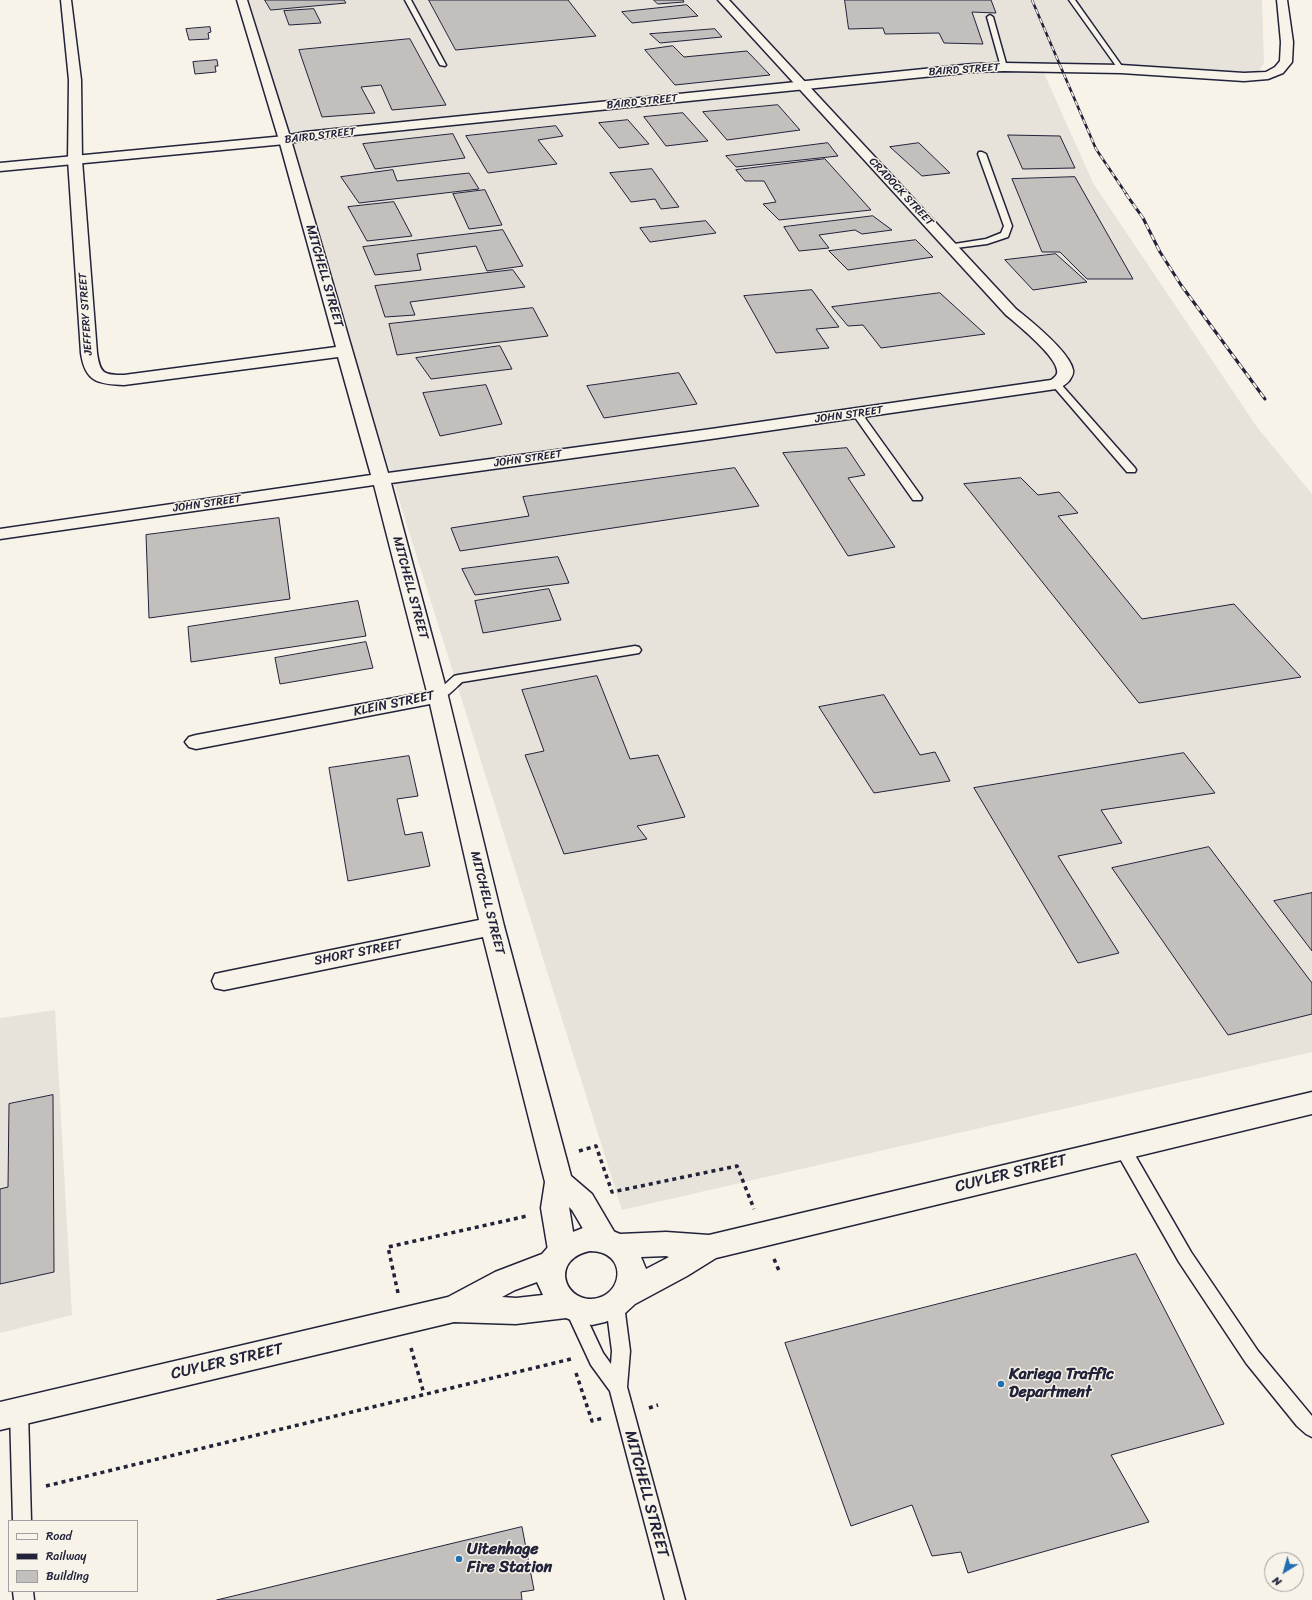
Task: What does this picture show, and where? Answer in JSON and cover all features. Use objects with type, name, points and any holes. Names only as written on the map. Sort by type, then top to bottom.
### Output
[{"type":"street","name":"JEFFERY STREET","points":[[66,0],[75,80],[75,160],[90,367],[94,374],[109,379],[124,380],[345,351]]},
{"type":"street","name":"MITCHELL STREET","points":[[242,0],[285,140],[345,351],[381,479],[438,696],[492,926],[556,1170],[554,1208],[557,1256]]},
{"type":"street","name":"CRADOCK STREET","points":[[723,0],[1011,312],[1038,336],[1062,363],[1065,370],[1063,379],[1056,384]]},
{"type":"street","name":"BAIRD STREET","points":[[0,167],[285,140],[305,136],[948,70],[1004,67],[1121,69],[1244,77],[1268,75],[1283,67],[1288,56],[1282,0]]},
{"type":"street","name":"JOHN STREET","points":[[0,534],[381,479],[857,414],[1056,384]]},
{"type":"street","name":"KLEIN STREET","points":[[196,742],[438,696]]},
{"type":"street","name":"SHORT STREET","points":[[224,980],[492,926]]},
{"type":"street","name":"CUYLER STREET","points":[[611,1243],[666,1244],[710,1247],[1312,1103]]},
{"type":"street","points":[[556,1170],[582,1202],[611,1243],[628,1257],[632,1271],[631,1284],[620,1300],[602,1310],[588,1312],[571,1307],[562,1301],[554,1292],[550,1277],[557,1256],[575,1242],[583,1240],[590,1239],[611,1243]]},
{"type":"street","name":"CUYLER STREET","points":[[620,1300],[710,1247]]},
{"type":"street","name":"CUYLER STREET","points":[[454,1309],[505,1280],[557,1256]]},
{"type":"street","name":"CUYLER STREET","points":[[9,1413],[454,1309],[516,1311],[571,1307]]},
{"type":"lane","points":[[408,0],[443,65]]},
{"type":"lane","points":[[1072,0],[1121,69]]},
{"type":"lane","points":[[990,17],[1004,67]]},
{"type":"lane","points":[[951,247],[987,241],[1005,235],[1008,226],[982,154]]},
{"type":"lane","points":[[1056,384],[1131,470]]},
{"type":"lane","points":[[857,414],[917,498]]},
{"type":"lane","name":"KLEIN STREET","points":[[438,696],[458,679],[635,650]]},
{"type":"lane","points":[[1122,1148],[1186,1258],[1252,1357],[1303,1420],[1312,1428]]},
{"type":"lane","name":"MITCHELL STREET","points":[[620,1300],[621,1351],[618,1387],[676,1600]]},
{"type":"lane","name":"MITCHELL STREET","points":[[571,1307],[598,1359],[618,1387]]},
{"type":"lane","points":[[9,1413],[21,1492],[22,1520]]},
{"type":"path","points":[[556,1170],[596,1146],[612,1192],[737,1166],[780,1273]]},
{"type":"path","points":[[388,1247],[531,1215]]},
{"type":"path","points":[[21,1492],[571,1358],[592,1420],[625,1414],[658,1405]]},
{"type":"shaded area","points":[[242,0],[1262,0],[1264,63],[1258,72],[1234,73],[1039,62],[1093,183],[1257,427],[1312,494],[1312,1052],[622,1210]]},
{"type":"shaded area","points":[[55,1010],[72,1315],[0,1333],[0,1018]]},
{"type":"building","points":[[265,0],[344,0],[346,3],[271,10]]},
{"type":"building","points":[[429,0],[568,0],[596,36],[456,50]]},
{"type":"building","points":[[654,0],[683,0],[684,2],[658,4]]},
{"type":"building","points":[[845,0],[991,0],[996,13],[972,12],[983,44],[944,43],[939,33],[885,34],[883,28],[849,29]]},
{"type":"building","points":[[687,5],[698,16],[632,23],[622,12]]},
{"type":"building","points":[[314,9],[321,23],[289,25],[284,11]]},
{"type":"building","points":[[210,27],[211,32],[208,33],[209,39],[189,40],[186,29]]},
{"type":"building","points":[[715,29],[722,37],[660,43],[650,34]]},
{"type":"building","points":[[410,39],[446,105],[392,110],[381,85],[361,87],[375,113],[322,117],[299,50]]},
{"type":"building","points":[[673,46],[684,57],[747,51],[770,75],[675,85],[645,50]]},
{"type":"building","points":[[217,60],[218,66],[215,66],[216,72],[195,74],[193,62]]},
{"type":"building","points":[[778,105],[800,130],[727,140],[703,112]]},
{"type":"building","points":[[683,113],[708,141],[666,146],[644,117]]},
{"type":"building","points":[[628,120],[649,144],[619,148],[599,123]]},
{"type":"building","points":[[556,126],[563,136],[538,140],[557,164],[488,173],[466,136]]},
{"type":"building","points":[[453,134],[465,158],[375,169],[363,144]]},
{"type":"building","points":[[1008,135],[1060,136],[1075,168],[1023,169]]},
{"type":"building","points":[[828,143],[838,156],[736,167],[726,156]]},
{"type":"building","points":[[919,143],[950,173],[922,176],[890,147]]},
{"type":"building","points":[[825,159],[871,210],[779,220],[763,204],[776,202],[764,181],[745,181],[736,170]]},
{"type":"building","points":[[652,169],[679,207],[661,209],[655,199],[631,202],[610,173]]},
{"type":"building","points":[[393,170],[397,181],[469,173],[479,189],[359,203],[341,177]]},
{"type":"building","points":[[1075,177],[1133,279],[1087,279],[1060,252],[1042,252],[1012,179]]},
{"type":"building","points":[[485,190],[502,225],[469,229],[453,194]]},
{"type":"building","points":[[394,202],[412,236],[367,241],[348,207]]},
{"type":"building","points":[[873,216],[892,230],[862,234],[855,230],[819,235],[829,248],[799,251],[784,227]]},
{"type":"building","points":[[706,221],[716,233],[650,242],[640,228]]},
{"type":"building","points":[[503,230],[523,266],[487,271],[476,246],[417,254],[421,270],[375,275],[363,247]]},
{"type":"building","points":[[916,240],[933,257],[848,270],[829,251]]},
{"type":"building","points":[[1056,254],[1087,282],[1033,290],[1005,260]]},
{"type":"building","points":[[513,270],[525,287],[410,302],[415,315],[385,317],[375,286]]},
{"type":"building","points":[[812,290],[839,327],[816,329],[829,348],[776,353],[744,296]]},
{"type":"building","points":[[940,293],[985,334],[881,348],[863,325],[848,326],[832,307]]},
{"type":"building","points":[[533,308],[548,336],[397,355],[389,324]]},
{"type":"building","points":[[500,346],[512,369],[431,379],[416,358]]},
{"type":"building","points":[[679,373],[697,404],[604,418],[587,386]]},
{"type":"building","points":[[486,385],[502,424],[440,436],[423,393]]},
{"type":"building","points":[[847,448],[865,475],[848,478],[895,547],[848,556],[783,453]]},
{"type":"building","points":[[735,468],[759,506],[460,551],[451,528],[529,516],[523,497]]},
{"type":"building","points":[[1021,478],[1038,495],[1059,492],[1078,513],[1058,516],[1142,619],[1234,604],[1301,677],[1139,703],[964,484]]},
{"type":"building","points":[[279,518],[290,599],[149,618],[146,535]]},
{"type":"building","points":[[558,557],[569,583],[475,595],[462,569]]},
{"type":"building","points":[[549,589],[561,620],[483,633],[475,601]]},
{"type":"building","points":[[358,601],[366,636],[191,662],[188,627]]},
{"type":"building","points":[[366,642],[373,668],[280,684],[275,658]]},
{"type":"building","points":[[597,676],[630,759],[658,755],[685,817],[637,826],[647,839],[564,854],[525,755],[544,751],[522,690]]},
{"type":"building","points":[[884,695],[920,755],[935,752],[950,781],[874,793],[819,707]]},
{"type":"building","points":[[1184,753],[1215,793],[1101,810],[1122,843],[1058,856],[1119,953],[1078,963],[974,788]]},
{"type":"building","points":[[409,756],[418,796],[397,799],[405,835],[422,832],[430,866],[348,881],[329,768]]},
{"type":"building","points":[[1209,847],[1312,983],[1312,1014],[1228,1035],[1112,868]]},
{"type":"building","points":[[1312,893],[1312,951],[1274,901]]},
{"type":"building","points":[[53,1095],[54,1272],[0,1284],[0,1189],[8,1187],[9,1104]]},
{"type":"building","name":"Kariega Traffic Department","points":[[1136,1254],[1224,1424],[1111,1455],[1149,1522],[968,1573],[961,1552],[932,1556],[912,1505],[851,1526],[785,1343]]},
{"type":"building","name":"Uitenhage Fire Station","points":[[522,1527],[534,1590],[521,1592],[522,1600],[217,1600]]},
{"type":"railway","points":[[1032,0],[1096,149],[1127,195]]},
{"type":"railway","points":[[1126,194],[1143,218],[1160,252],[1181,285],[1265,399]]},
{"type":"place","name":"Kariega Traffic Department","points":[[1001,1384]]},
{"type":"place","name":"Uitenhage Fire Station","points":[[459,1559]]}]
